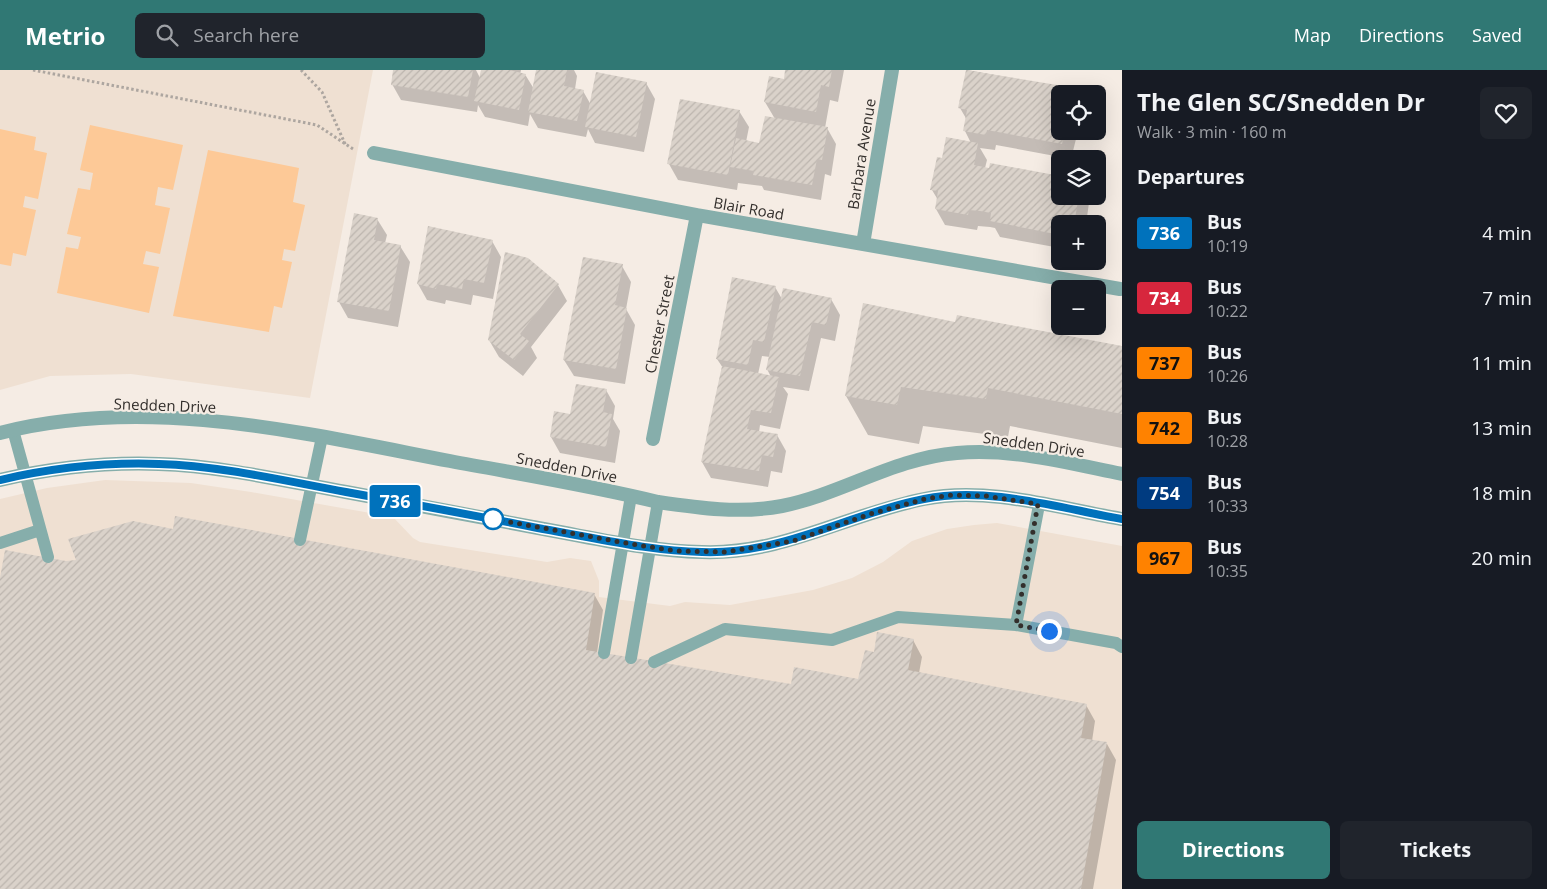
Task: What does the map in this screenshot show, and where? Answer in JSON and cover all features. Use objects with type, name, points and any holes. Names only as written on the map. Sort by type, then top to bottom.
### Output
[{"type":"street","name":"Barbara Avenue","points":[[863,244],[892,70]]},
{"type":"street","name":"Blair Road","points":[[374,152],[697,215],[1120,289]]},
{"type":"street","name":"Chester Street","points":[[653,440],[697,215]]},
{"type":"street","name":"Snedden Drive","points":[[6,432],[81,420],[160,418],[235,424],[322,438],[658,502],[725,510],[750,510],[783,506],[902,464],[955,453],[1001,452],[1122,474]]},
{"type":"street","points":[[0,480],[25,474],[83,466],[161,464],[202,468],[312,486],[623,543],[651,547],[726,552],[773,546],[897,506],[952,495],[986,496],[1122,519]]},
{"type":"lane","points":[[6,432],[25,474],[48,557]]},
{"type":"lane","points":[[300,540],[322,438]]},
{"type":"lane","points":[[604,653],[631,496]]},
{"type":"lane","points":[[631,658],[658,502]]},
{"type":"lane","points":[[1016,625],[1038,504]]},
{"type":"lane","points":[[0,543],[40,530]]},
{"type":"lane","points":[[654,662],[725,629],[832,640],[898,617],[1016,625],[1116,643],[1122,647]]},
{"type":"path","points":[[33,70],[317,125],[346,146],[374,152]]},
{"type":"path","points":[[301,70],[322,92],[346,146]]},
{"type":"shaded area","points":[[0,70],[373,70],[310,398],[131,374],[50,376],[0,390]]},
{"type":"shaded area","points":[[90,125],[183,145],[173,190],[158,187],[155,205],[170,208],[160,254],[146,251],[143,264],[159,267],[149,313],[57,293],[66,247],[78,249],[81,237],[67,234],[78,188],[90,190],[93,173],[80,170]]},
{"type":"shaded area","points":[[0,129],[36,137],[34,150],[47,153],[38,199],[25,196],[23,207],[36,210],[26,256],[13,253],[11,266],[0,264]]},
{"type":"shaded area","points":[[208,150],[299,168],[293,202],[305,205],[295,251],[284,249],[282,260],[292,262],[282,308],[274,306],[269,332],[173,316]]},
{"type":"shaded area","points":[[105,480],[191,483],[251,492],[393,517],[413,538],[420,542],[547,562],[570,558],[591,561],[599,581],[599,597],[670,606],[685,602],[730,605],[813,590],[852,578],[883,562],[912,541],[947,529],[974,525],[997,523],[1122,546],[1122,889],[0,889],[0,499],[47,488]]},
{"type":"building","points":[[393,70],[473,70],[468,97],[391,85]]},
{"type":"building","points":[[481,70],[509,70],[526,74],[519,110],[474,101]]},
{"type":"building","points":[[536,70],[567,70],[564,86],[584,90],[577,121],[528,112]]},
{"type":"building","points":[[785,70],[832,70],[829,87],[821,85],[816,112],[764,102],[769,76],[784,79]]},
{"type":"building","points":[[966,70],[1057,85],[1051,85],[1051,140],[1063,140],[1062,144],[987,130],[986,135],[963,131],[967,110],[958,108]]},
{"type":"building","points":[[596,72],[647,82],[636,137],[585,127]]},
{"type":"building","points":[[680,99],[740,110],[728,175],[667,164]]},
{"type":"building","points":[[765,116],[828,127],[822,160],[817,159],[812,185],[753,175],[754,171],[730,167],[736,138],[759,143]]},
{"type":"building","points":[[946,137],[978,143],[974,165],[989,168],[990,163],[1051,174],[1051,205],[1077,205],[1076,215],[1051,215],[1051,233],[990,221],[991,213],[969,210],[968,215],[935,209],[938,191],[930,190],[937,157],[942,158]]},
{"type":"building","points":[[354,213],[378,218],[374,240],[401,245],[389,311],[337,302]]},
{"type":"building","points":[[428,226],[493,240],[484,283],[464,279],[462,289],[437,284],[436,289],[417,284]]},
{"type":"building","points":[[505,252],[528,258],[559,284],[520,334],[529,341],[514,360],[488,340]]},
{"type":"building","points":[[583,257],[623,264],[615,305],[627,308],[616,369],[563,360]]},
{"type":"building","points":[[732,277],[776,286],[764,342],[753,340],[748,365],[716,359]]},
{"type":"building","points":[[783,288],[832,298],[826,325],[812,322],[800,376],[766,370]]},
{"type":"building","points":[[863,303],[955,322],[957,315],[1051,333],[1051,335],[1063,335],[1122,346],[1122,414],[988,388],[986,399],[901,387],[897,405],[845,396]]},
{"type":"building","points":[[722,366],[779,377],[771,413],[751,410],[747,429],[778,434],[773,457],[762,455],[759,471],[701,462]]},
{"type":"building","points":[[576,384],[607,389],[603,412],[612,414],[606,447],[550,437],[554,411],[570,414]]},
{"type":"building","points":[[175,516],[595,593],[586,650],[791,684],[794,667],[858,679],[865,650],[874,652],[877,632],[914,639],[908,670],[1087,704],[1081,738],[1107,742],[1081,889],[0,889],[0,578],[5,550],[66,561],[76,560],[68,539],[133,521],[173,529]]},
{"type":"bus line","name":"736","points":[[0,480],[25,474],[109,464],[188,466],[312,486],[623,543],[677,551],[702,552],[740,551],[773,546],[897,506],[952,495],[986,496],[1122,519]]},
{"type":"route","points":[[493,519],[591,538],[677,551],[726,552],[773,546],[793,541],[870,514],[925,499],[952,495],[986,496],[1038,504],[1016,625],[1049,631]]}]
